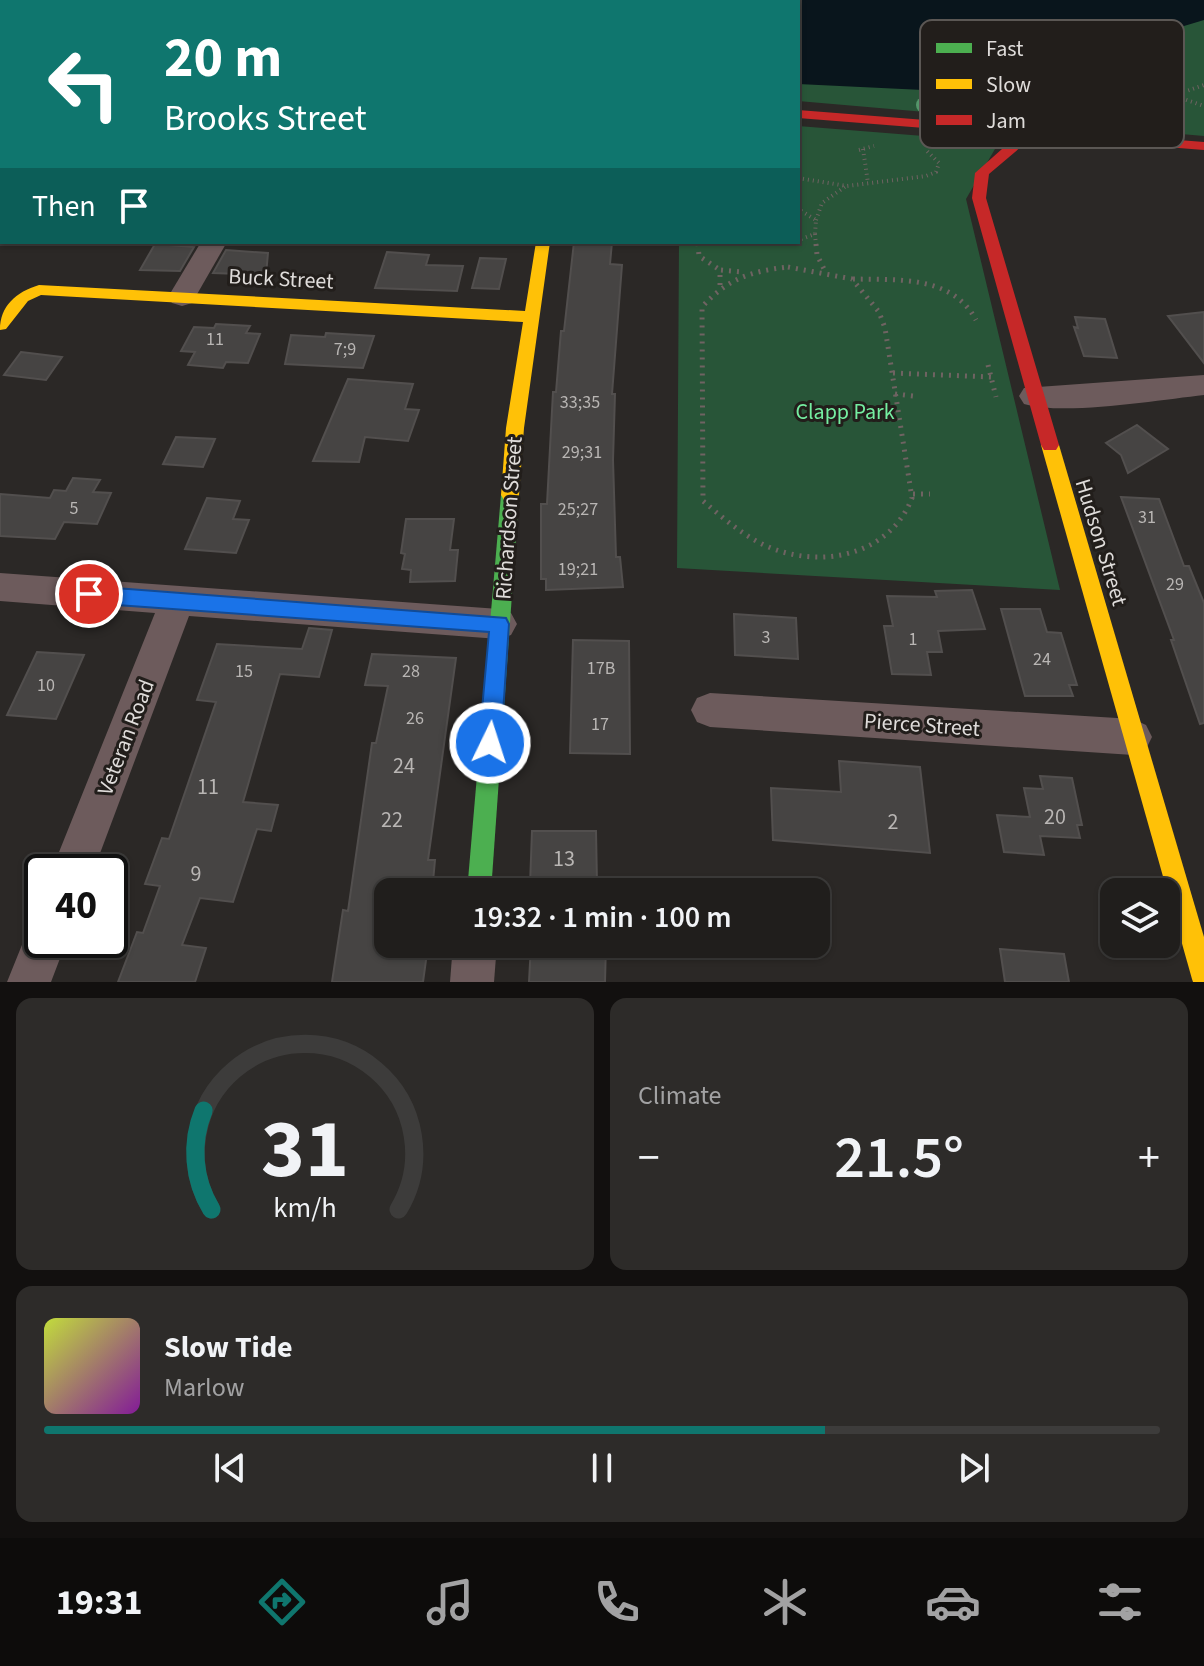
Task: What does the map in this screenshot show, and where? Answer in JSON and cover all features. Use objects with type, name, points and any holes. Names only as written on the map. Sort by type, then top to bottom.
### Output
[{"type":"street","points":[[800,114],[920,124]]},
{"type":"street","points":[[1184,145],[1204,146]]},
{"type":"street","name":"Hudson Street","points":[[1011,148],[982,173],[979,198],[1204,979]]},
{"type":"street","points":[[182,297],[213,244]]},
{"type":"street","name":"Richardson Street","points":[[480,878],[516,417],[543,244]]},
{"type":"street","name":"Buck Street","points":[[0,325],[28,293],[43,290],[531,317]]},
{"type":"street","points":[[1034,396],[1099,395],[1204,385]]},
{"type":"street","points":[[0,587],[499,624]]},
{"type":"street","name":"Veteran Road","points":[[79,854],[177,602]]},
{"type":"street","name":"Pierce Street","points":[[710,710],[1133,737]]},
{"type":"street","points":[[29,982],[38,958]]},
{"type":"street","points":[[472,982],[474,958]]},
{"type":"path","points":[[1184,93],[1204,85]]},
{"type":"path","points":[[1184,99],[1204,106]]},
{"type":"path","points":[[868,183],[862,149],[884,144]]},
{"type":"path","points":[[800,178],[847,186],[936,172],[939,163],[933,154],[917,147]]},
{"type":"path","points":[[826,272],[817,255],[815,234],[818,208],[824,199],[847,186]]},
{"type":"path","points":[[800,210],[816,220]]},
{"type":"path","points":[[800,242],[815,234]]},
{"type":"path","points":[[698,244],[699,256],[720,270],[744,272],[788,267],[852,279],[927,284],[942,288],[962,299],[973,312],[977,326]]},
{"type":"path","points":[[720,270],[720,285]]},
{"type":"path","points":[[744,272],[720,285],[702,307],[703,501],[733,525],[772,548],[819,557],[864,549],[884,538],[899,525],[913,494],[883,321],[852,279]]},
{"type":"path","points":[[986,354],[996,397]]},
{"type":"path","points":[[893,373],[1003,377]]},
{"type":"path","points":[[895,394],[913,396]]},
{"type":"path","points":[[913,494],[930,494]]},
{"type":"green space","points":[[800,0],[1204,0],[1204,136],[1184,134],[1184,20],[920,20],[920,112],[800,101]]},
{"type":"green space","name":"Clapp Park","points":[[800,126],[920,136],[920,148],[996,148],[966,199],[1060,590],[677,568],[679,244],[800,244]]},
{"type":"shaded area","points":[[800,0],[1204,0],[1204,20],[1184,26],[1184,20],[920,20],[920,90],[800,84]]},
{"type":"building","points":[[155,244],[194,247],[180,271],[140,270]]},
{"type":"building","points":[[574,244],[612,244],[610,264],[622,265],[612,394],[615,394],[613,460],[616,557],[620,557],[623,587],[546,590],[546,579],[541,579],[541,504],[547,504],[553,392],[556,392],[561,331],[564,331]]},
{"type":"building","points":[[226,250],[268,253],[266,275],[213,273]]},
{"type":"building","points":[[387,252],[429,255],[426,265],[463,266],[457,291],[375,288]]},
{"type":"building","points":[[480,258],[506,259],[499,289],[472,288]]},
{"type":"building","points":[[1204,312],[1204,363],[1168,316]]},
{"type":"building","points":[[1075,317],[1105,319],[1117,358],[1084,356],[1074,327],[1078,328]]},
{"type":"building","points":[[216,324],[250,326],[246,333],[260,334],[248,363],[226,362],[223,368],[188,365],[195,352],[181,351],[194,327],[214,328]]},
{"type":"building","points":[[326,333],[374,336],[363,368],[285,364],[291,335],[325,337]]},
{"type":"building","points":[[21,352],[62,357],[46,380],[4,375]]},
{"type":"building","points":[[348,379],[413,384],[405,409],[419,410],[408,441],[365,437],[359,462],[313,461]]},
{"type":"building","points":[[1137,425],[1168,449],[1128,473],[1121,455],[1106,443]]},
{"type":"building","points":[[176,437],[215,439],[203,467],[163,464]]},
{"type":"building","points":[[73,478],[100,480],[93,492],[111,493],[97,524],[64,522],[55,539],[0,536],[0,494],[50,498],[54,490],[66,491]]},
{"type":"building","points":[[1121,497],[1159,499],[1184,566],[1189,566],[1204,603],[1204,723],[1200,724],[1171,640],[1174,640]]},
{"type":"building","points":[[207,498],[240,501],[233,519],[249,520],[236,553],[185,549]]},
{"type":"building","points":[[406,519],[454,519],[450,550],[458,550],[455,581],[410,582],[411,570],[402,569]]},
{"type":"building","points":[[972,590],[985,629],[938,631],[942,652],[927,652],[931,675],[892,674],[884,626],[893,626],[887,596],[937,597],[935,591]]},
{"type":"building","points":[[1001,609],[1040,609],[1047,632],[1061,633],[1077,685],[1069,685],[1073,696],[1025,696]]},
{"type":"building","points":[[734,614],[796,618],[798,659],[735,655]]},
{"type":"building","points":[[309,628],[332,630],[319,677],[280,674],[243,802],[278,805],[271,831],[257,829],[233,902],[200,898],[182,945],[206,948],[195,982],[118,982],[137,932],[143,933],[160,886],[145,884],[162,838],[169,839],[216,702],[197,700],[217,644],[302,649]]},
{"type":"building","points":[[573,640],[629,641],[630,754],[570,753]]},
{"type":"building","points":[[37,652],[84,655],[56,719],[7,715]]},
{"type":"building","points":[[372,654],[456,658],[428,860],[435,860],[433,878],[374,878],[374,958],[426,958],[423,982],[332,982],[343,910],[348,911],[372,743],[376,743],[388,686],[365,685]]},
{"type":"building","points":[[839,761],[920,767],[930,853],[773,840],[771,788],[841,792]]},
{"type":"building","points":[[1040,776],[1072,778],[1082,825],[1077,825],[1080,838],[1040,836],[1044,855],[1004,852],[997,815],[1030,817],[1024,788],[1043,789]]},
{"type":"building","points":[[532,831],[596,831],[597,878],[530,878]]},
{"type":"building","points":[[1000,949],[1064,954],[1069,982],[1005,982]]},
{"type":"building","points":[[530,958],[606,958],[605,982],[529,982]]},
{"type":"traffic: fast","points":[[480,878],[510,495]]},
{"type":"traffic: slow","points":[[510,495],[515,428],[543,244]]},
{"type":"traffic: slow","points":[[0,325],[23,297],[39,290],[531,317]]},
{"type":"traffic: slow","points":[[1050,445],[1204,979]]},
{"type":"traffic: jam","points":[[800,114],[920,124]]},
{"type":"traffic: jam","points":[[1184,144],[1204,146]]},
{"type":"traffic: jam","points":[[1011,148],[982,173],[979,198],[1050,445]]},
{"type":"route","points":[[89,594],[499,624],[490,743]]}]
